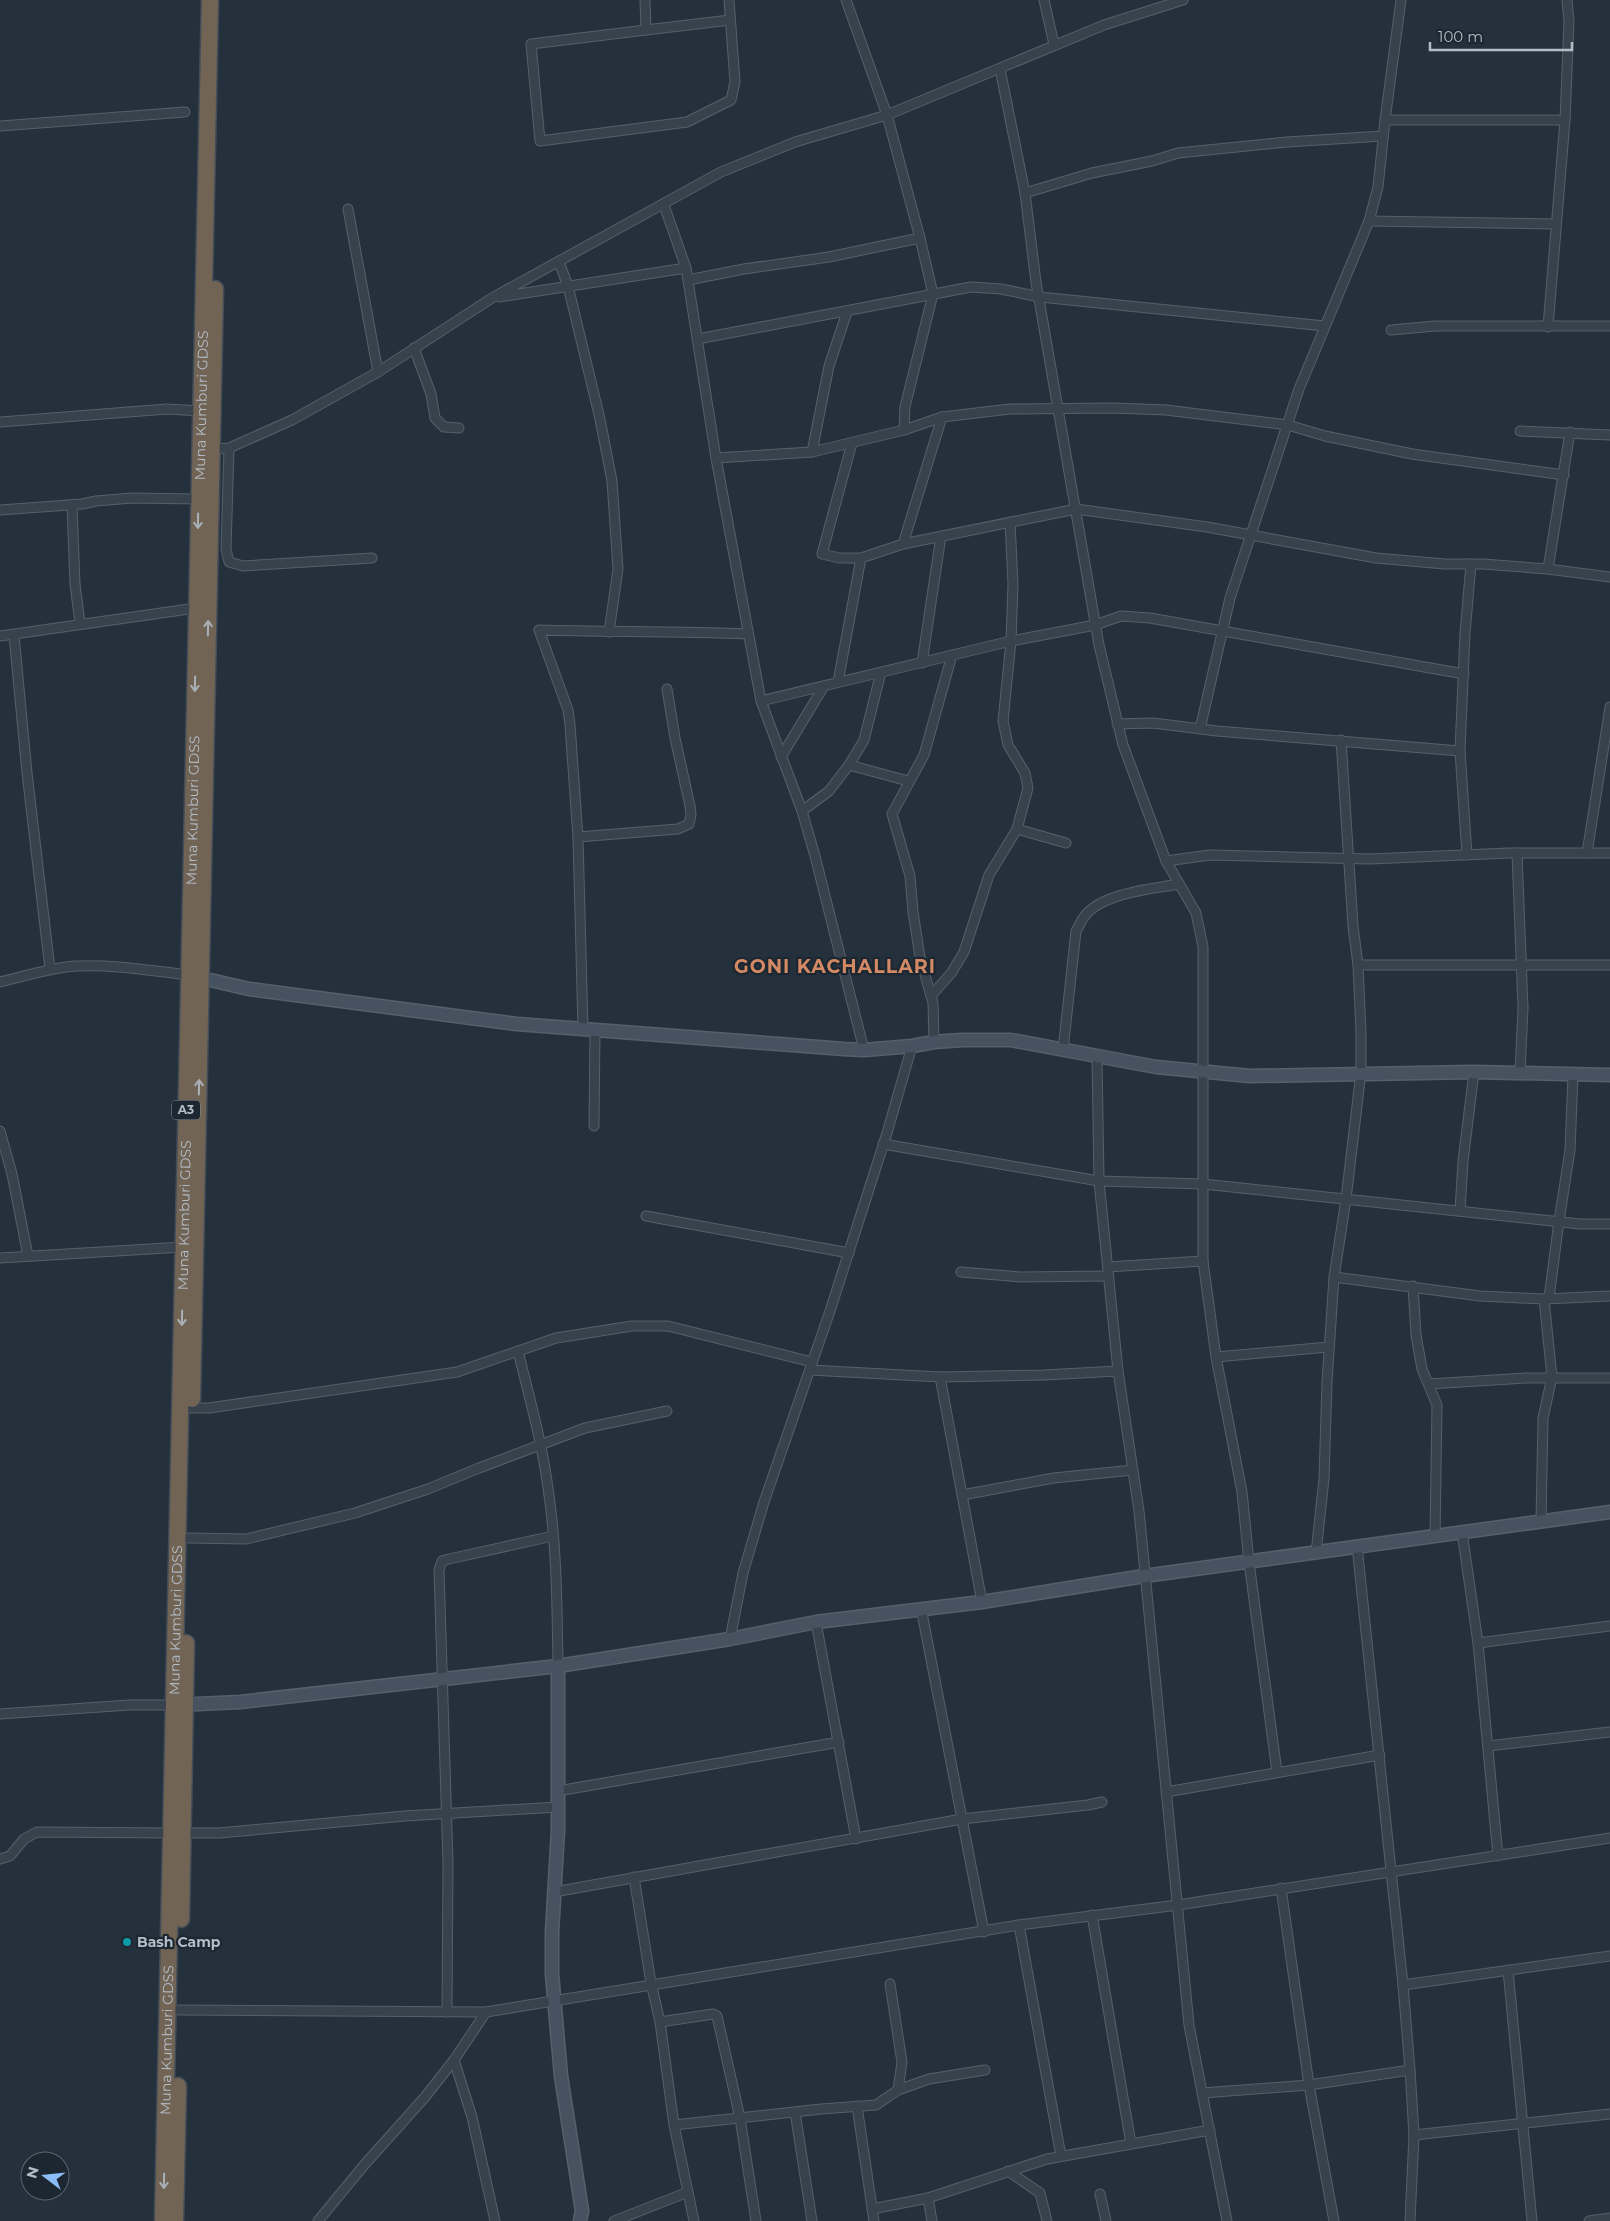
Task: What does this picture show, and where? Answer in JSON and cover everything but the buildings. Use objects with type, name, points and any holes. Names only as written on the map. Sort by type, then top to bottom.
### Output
[{"type":"highway","name":"Muna Kumburi GDSS","points":[[180,1704],[192,1408],[196,608],[198,499],[206,449],[201,411],[210,0]]},
{"type":"highway","name":"Muna Kumburi GDSS","points":[[163,2221],[180,1704],[183,1247],[195,976],[206,449],[221,0]]},
{"type":"highway","name":"Muna Kumburi GDSS","points":[[176,2221],[179,2010],[177,1833]]},
{"type":"street","points":[[645,0],[646,30]]},
{"type":"street","points":[[729,0],[735,82],[731,100],[686,122],[540,141],[531,44],[730,20]]},
{"type":"street","points":[[846,0],[887,115],[933,294],[906,407],[904,430]]},
{"type":"street","points":[[1044,0],[1054,44]]},
{"type":"street","points":[[206,449],[230,448],[292,420],[378,372],[492,298],[721,172],[795,142],[887,115],[1000,69],[1054,44],[1104,25],[1183,0]]},
{"type":"street","points":[[1200,729],[1230,598],[1288,425],[1298,389],[1369,221],[1378,187],[1401,0]]},
{"type":"street","points":[[1548,327],[1565,120],[1569,21],[1567,0]]},
{"type":"street","points":[[1000,69],[1025,193],[1036,282],[1095,625],[1117,724],[1166,861],[1196,913],[1203,947],[1203,1261],[1216,1357],[1242,1492],[1277,1772]]},
{"type":"street","points":[[0,126],[185,112]]},
{"type":"street","points":[[1385,120],[1565,120]]},
{"type":"street","points":[[1025,193],[1092,173],[1152,161],[1178,153],[1287,142],[1383,136]]},
{"type":"street","points":[[664,205],[686,268],[716,458],[761,701],[802,811],[864,1050]]},
{"type":"street","points":[[348,209],[378,372]]},
{"type":"street","points":[[1369,221],[1556,224]]},
{"type":"street","points":[[688,280],[744,269],[829,257],[920,238]]},
{"type":"street","points":[[558,262],[568,286],[600,419],[612,481],[618,569],[609,632]]},
{"type":"street","points":[[492,298],[686,268]]},
{"type":"street","points":[[698,339],[971,287],[1001,289],[1040,297],[1325,326]]},
{"type":"street","points":[[812,452],[829,366],[846,312]]},
{"type":"street","points":[[1391,330],[1435,326],[1610,326]]},
{"type":"street","points":[[414,348],[431,394],[435,418],[444,427],[459,428]]},
{"type":"street","points":[[716,458],[812,452],[904,430],[942,417],[1010,409],[1058,407],[1166,410],[1288,425],[1325,436],[1412,454],[1564,476]]},
{"type":"street","points":[[0,422],[166,409],[201,411]]},
{"type":"street","points":[[903,544],[942,417]]},
{"type":"street","points":[[1520,431],[1610,435]]},
{"type":"street","points":[[1548,569],[1570,432]]},
{"type":"street","points":[[852,443],[822,554],[838,558],[861,558],[903,544],[1076,509],[1252,535],[1376,558],[1445,564],[1548,569],[1610,577]]},
{"type":"street","points":[[230,448],[226,549],[229,562],[243,566],[372,558]]},
{"type":"street","points":[[0,510],[72,505],[132,498],[198,499]]},
{"type":"street","points":[[72,505],[75,584],[80,623]]},
{"type":"street","points":[[931,996],[952,972],[964,952],[989,875],[1017,829],[1028,788],[1025,772],[1008,746],[1003,721],[1012,641],[1013,584],[1010,522]]},
{"type":"street","points":[[922,663],[940,536]]},
{"type":"street","points":[[838,682],[861,558]]},
{"type":"street","points":[[1467,855],[1460,750],[1471,564]]},
{"type":"street","points":[[0,636],[80,623],[196,608]]},
{"type":"street","points":[[761,701],[1012,641],[1095,625],[1120,616],[1150,618],[1464,674]]},
{"type":"street","points":[[594,1126],[578,837],[568,710],[539,630],[609,632],[649,630],[748,634]]},
{"type":"street","points":[[14,635],[27,773],[50,969]]},
{"type":"street","points":[[934,1042],[933,1003],[920,957],[910,876],[892,814],[908,781],[924,755],[952,655]]},
{"type":"street","points":[[802,811],[829,791],[849,766],[864,740],[881,672]]},
{"type":"street","points":[[781,757],[824,686]]},
{"type":"street","points":[[578,837],[678,829],[689,824],[690,806],[675,738],[667,689]]},
{"type":"street","points":[[1588,853],[1610,707]]},
{"type":"street","points":[[1117,724],[1153,723],[1200,729],[1460,750]]},
{"type":"street","points":[[1316,1553],[1324,1479],[1334,1277],[1346,1199],[1360,1072],[1361,1032],[1358,965],[1348,859],[1341,740]]},
{"type":"street","points":[[849,766],[908,781]]},
{"type":"street","points":[[1017,829],[1066,843]]},
{"type":"street","points":[[1166,861],[1210,855],[1348,859],[1517,853],[1610,853]]},
{"type":"street","points":[[1517,853],[1523,1008],[1520,1073]]},
{"type":"street","points":[[1063,1050],[1076,930],[1084,916],[1099,904],[1124,895],[1179,884]]},
{"type":"street","points":[[1358,965],[1610,965]]},
{"type":"street","points":[[0,982],[50,969],[75,966],[133,968],[195,976],[249,989],[517,1024],[864,1050],[934,1042],[1011,1040],[1156,1067],[1250,1076],[1360,1072],[1610,1075]]},
{"type":"street","points":[[730,1639],[743,1573],[764,1502],[848,1253],[912,1046]]},
{"type":"street","points":[[1097,1056],[1099,1180],[1118,1371],[1133,1470],[1189,2025],[1228,2221]]},
{"type":"street","points":[[1460,1211],[1463,1161],[1474,1072]]},
{"type":"street","points":[[1541,1522],[1543,1418],[1552,1377],[1546,1299],[1570,1150],[1573,1075]]},
{"type":"street","points":[[0,1131],[12,1174],[28,1256]]},
{"type":"street","points":[[883,1144],[1099,1180],[1203,1184],[1559,1221],[1610,1224]]},
{"type":"street","points":[[646,1216],[848,1253]]},
{"type":"street","points":[[0,1258],[183,1247]]},
{"type":"street","points":[[960,1272],[1020,1277],[1109,1271],[1203,1261]]},
{"type":"street","points":[[1334,1277],[1480,1296],[1546,1299],[1610,1296]]},
{"type":"street","points":[[1414,1286],[1416,1335],[1422,1369],[1437,1405],[1435,1537]]},
{"type":"street","points":[[192,1408],[209,1408],[457,1372],[556,1338],[648,1325],[668,1326],[811,1366],[940,1377],[1044,1375],[1118,1371]]},
{"type":"street","points":[[1216,1357],[1329,1348]]},
{"type":"street","points":[[518,1351],[541,1445],[554,1536],[558,1666],[558,1807],[552,1932],[553,2002],[561,2076],[582,2211],[580,2221]]},
{"type":"street","points":[[940,1377],[982,1602]]},
{"type":"street","points":[[1429,1384],[1552,1377],[1610,1378]]},
{"type":"street","points":[[188,1538],[246,1539],[355,1513],[428,1489],[586,1428],[667,1411]]},
{"type":"street","points":[[962,1495],[1054,1478],[1133,1470]]},
{"type":"street","points":[[0,1714],[128,1705],[240,1702],[558,1666],[730,1639],[816,1622],[982,1602],[1144,1576],[1610,1512]]},
{"type":"street","points":[[1462,1532],[1478,1643],[1498,1856]]},
{"type":"street","points":[[446,2012],[447,1813],[438,1570],[442,1561],[554,1536]]},
{"type":"street","points":[[1357,1546],[1380,1754],[1410,2070],[1414,2135],[1410,2221]]},
{"type":"street","points":[[920,1608],[984,1932]]},
{"type":"street","points":[[816,1622],[856,1839]]},
{"type":"street","points":[[1478,1643],[1610,1626]]},
{"type":"street","points":[[1488,1746],[1610,1732]]},
{"type":"street","points":[[558,1791],[839,1742]]},
{"type":"street","points":[[1166,1792],[1380,1754]]},
{"type":"street","points":[[554,1892],[686,1867],[747,1859],[962,1819],[1102,1802]]},
{"type":"street","points":[[0,1859],[10,1856],[24,1839],[37,1832],[219,1833],[447,1813],[558,1807]]},
{"type":"street","points":[[179,2010],[486,2012],[1019,1925],[1178,1905],[1610,1838]]},
{"type":"street","points":[[634,1877],[660,2022],[674,2125],[694,2221]]},
{"type":"street","points":[[1281,1888],[1309,2085],[1334,2221]]},
{"type":"street","points":[[1092,1915],[1132,2144]]},
{"type":"street","points":[[1019,1925],[1061,2156]]},
{"type":"street","points":[[1403,1985],[1610,1956]]},
{"type":"street","points":[[1508,1970],[1532,2221]]},
{"type":"street","points":[[890,1984],[902,2062],[898,2090]]},
{"type":"street","points":[[318,2221],[454,2060],[486,2012]]},
{"type":"street","points":[[660,2022],[712,2014],[717,2016],[740,2118],[756,2221]]},
{"type":"street","points":[[454,2060],[472,2117],[495,2221]]},
{"type":"street","points":[[674,2125],[876,2105],[898,2090],[929,2079],[985,2070]]},
{"type":"street","points":[[1202,2093],[1309,2085],[1410,2070]]},
{"type":"street","points":[[856,2106],[874,2221]]},
{"type":"street","points":[[795,2112],[812,2221]]},
{"type":"street","points":[[1414,2135],[1610,2114]]},
{"type":"street","points":[[872,2209],[928,2198],[1008,2171],[1061,2156],[1210,2130]]},
{"type":"street","points":[[1008,2171],[1040,2193],[1047,2221]]},
{"type":"street","points":[[614,2221],[688,2192]]},
{"type":"street","points":[[1100,2194],[1106,2221]]},
{"type":"street","points":[[928,2198],[932,2221]]},
{"type":"street","points":[[1589,2221],[1610,2218]]},
{"type":"place","name":"Bash Camp","points":[[127,1942]]},
{"type":"district","name":"GONI KACHALLARI","points":[[835,966]]}]
